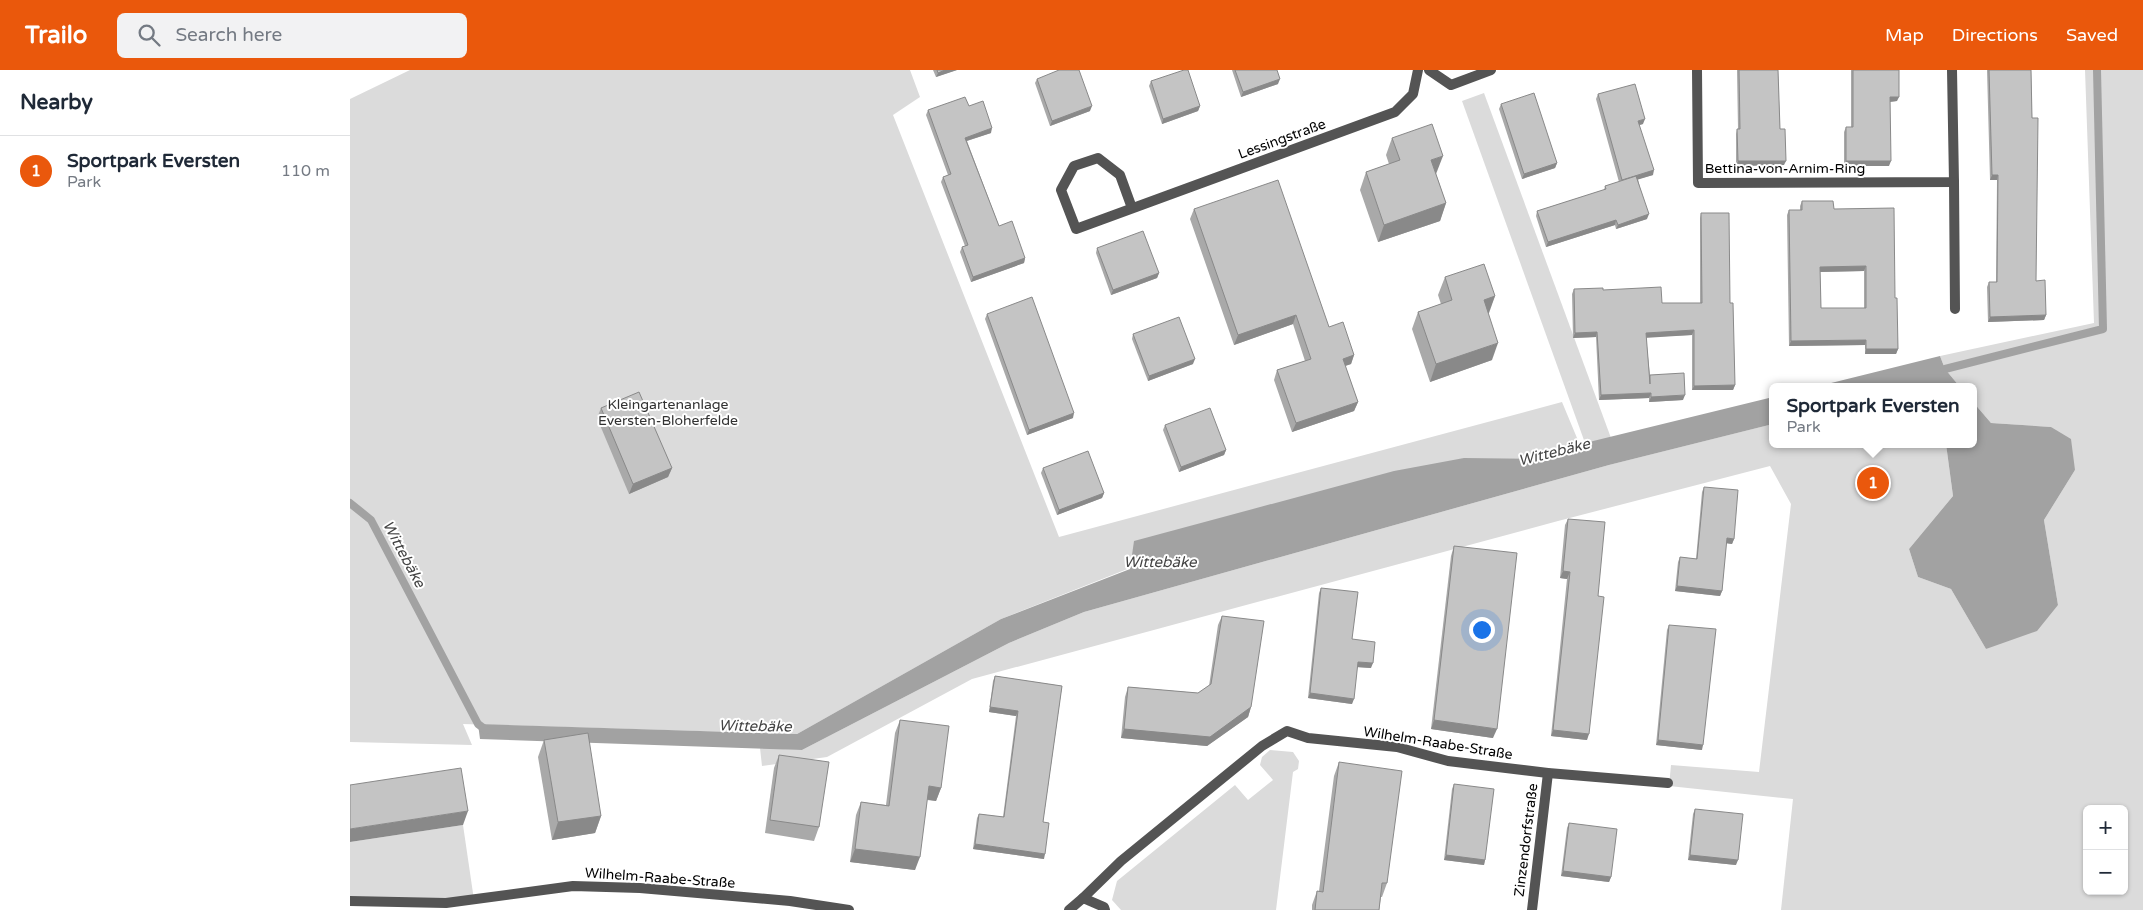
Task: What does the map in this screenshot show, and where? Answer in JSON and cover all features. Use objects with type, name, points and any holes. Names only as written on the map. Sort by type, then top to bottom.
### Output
[{"type":"street","name":"Lessingstraße","points":[[1132,208],[1120,174],[1098,158],[1074,166],[1061,190],[1076,229],[1395,112],[1413,94],[1418,70]]},
{"type":"street","points":[[1429,70],[1451,85],[1491,70]]},
{"type":"street","name":"Bettina-von-Arnim-Ring","points":[[1697,70],[1698,183],[1954,182]]},
{"type":"street","points":[[1952,70],[1955,309]]},
{"type":"street","name":"Wilhelm-Raabe-Straße","points":[[1069,910],[1121,861],[1262,746],[1287,731],[1308,738],[1397,747],[1448,761],[1548,774],[1668,783]]},
{"type":"street","name":"Zinzendorfstraße","points":[[1532,910],[1548,774]]},
{"type":"street","name":"Wilhelm-Raabe-Straße","points":[[350,901],[446,903],[573,886],[640,888],[790,902],[849,910]]},
{"type":"street","points":[[1083,898],[1105,910]]},
{"type":"green space","name":"Kleingartenanlage Eversten-Bloherfelde","points":[[410,70],[910,70],[920,97],[893,115],[1059,537],[1562,402],[1582,450],[1548,459],[1464,459],[1130,568],[1001,619],[797,734],[463,724],[472,745],[350,742],[350,99]]},
{"type":"green space","points":[[2085,70],[2143,70],[2143,910],[1781,910],[1793,799],[1669,786],[1671,765],[1759,772],[1791,504],[1770,466],[1558,521],[972,679],[827,757],[762,766],[760,748],[802,750],[1009,643],[1084,612],[1609,465],[1769,425],[1769,448],[1947,448],[1953,496],[1909,549],[1918,577],[1951,589],[1986,649],[2058,605],[2044,520],[2075,470],[2051,427],[1991,423],[1977,407],[1977,383],[1957,383],[1945,369],[1940,356],[2094,323]]},
{"type":"green space","points":[[1484,93],[1611,438],[1585,443],[1462,101]]},
{"type":"green space","points":[[1270,750],[1293,752],[1299,761],[1298,769],[1293,772],[1276,910],[1121,910],[1112,900],[1117,881],[1235,785],[1248,800],[1273,780],[1260,765],[1262,757]]},
{"type":"green space","points":[[463,825],[474,900],[350,901],[350,842]]},
{"type":"water","points":[[1940,356],[1945,369],[1957,383],[1831,383]]},
{"type":"water","name":"Wittebäke","points":[[1769,398],[1769,425],[1609,465],[1084,612],[1009,643],[802,750],[480,739],[478,724],[797,734],[1001,619],[1130,569],[1134,541],[1394,471],[1464,458],[1548,459],[1582,450],[1585,443]]},
{"type":"water","points":[[1977,407],[1991,423],[2051,427],[2071,439],[2075,470],[2044,520],[2058,605],[2037,631],[1986,649],[1951,589],[1918,577],[1909,549],[1953,496],[1947,448],[1977,448]]},
{"type":"building","points":[[1059,70],[1079,70],[1092,106],[1052,121],[1037,79]]},
{"type":"building","points":[[1188,70],[1200,106],[1163,119],[1151,81]]},
{"type":"building","points":[[1235,70],[1277,70],[1280,79],[1243,92]]},
{"type":"building","points":[[1739,70],[1778,70],[1780,129],[1785,129],[1786,161],[1738,161],[1737,129],[1740,129]]},
{"type":"building","points":[[1853,70],[1899,70],[1899,97],[1890,97],[1891,161],[1846,161],[1846,127],[1853,127]]},
{"type":"building","points":[[1989,70],[2031,70],[2032,118],[2038,118],[2036,281],[2045,280],[2046,315],[1990,317],[1989,282],[1997,282],[1998,175],[1992,175]]},
{"type":"building","points":[[1635,84],[1645,119],[1638,121],[1654,170],[1622,180],[1598,94]]},
{"type":"building","points":[[1534,93],[1557,163],[1524,174],[1501,104]]},
{"type":"building","points":[[965,97],[969,106],[983,101],[992,128],[965,138],[999,226],[1012,221],[1025,258],[973,277],[962,247],[968,245],[943,177],[951,174],[928,110]]},
{"type":"building","points":[[1432,124],[1443,156],[1431,160],[1446,203],[1384,225],[1366,172],[1400,160],[1392,138]]},
{"type":"building","points":[[1636,176],[1649,214],[1618,225],[1616,220],[1548,242],[1537,211],[1606,189],[1605,186]]},
{"type":"building","points":[[1278,180],[1329,327],[1343,322],[1354,355],[1343,359],[1358,402],[1296,423],[1277,370],[1311,359],[1296,315],[1238,335],[1194,209]]},
{"type":"building","points":[[1802,201],[1833,201],[1834,209],[1894,208],[1895,298],[1897,298],[1898,349],[1866,349],[1866,340],[1791,341],[1789,210],[1802,210]],"holes":[[[1866,266],[1866,308],[1821,308],[1820,267]]]},
{"type":"building","points":[[1701,213],[1729,213],[1730,303],[1733,303],[1735,385],[1694,386],[1694,330],[1646,333],[1650,384],[1650,375],[1684,373],[1685,395],[1651,397],[1651,393],[1601,395],[1597,332],[1575,333],[1574,289],[1603,288],[1603,290],[1661,287],[1662,303],[1702,303]]},
{"type":"building","points":[[1143,231],[1159,273],[1113,290],[1097,248]]},
{"type":"building","points":[[1484,264],[1495,296],[1484,300],[1498,343],[1436,364],[1418,312],[1452,300],[1445,277]]},
{"type":"building","points":[[1032,297],[1074,413],[1029,430],[987,314]]},
{"type":"building","points":[[1179,317],[1195,359],[1149,376],[1133,334]]},
{"type":"building","points":[[639,392],[672,468],[633,484],[601,408]]},
{"type":"building","points":[[1210,408],[1226,450],[1181,467],[1165,425]]},
{"type":"building","points":[[1088,451],[1104,493],[1059,510],[1043,468]]},
{"type":"building","points":[[1704,487],[1738,490],[1734,539],[1727,538],[1722,591],[1677,586],[1680,557],[1697,559]]},
{"type":"building","points":[[1568,519],[1605,522],[1598,596],[1604,597],[1589,734],[1553,730],[1570,572],[1563,571]]},
{"type":"building","points":[[1454,546],[1517,553],[1497,729],[1434,720]]},
{"type":"building","points":[[1321,588],[1358,592],[1352,639],[1375,642],[1373,663],[1358,662],[1354,699],[1310,693]]},
{"type":"building","points":[[1222,616],[1264,621],[1251,707],[1210,737],[1124,729],[1128,687],[1198,693],[1211,684]]},
{"type":"building","points":[[1669,625],[1716,629],[1703,745],[1658,740]]},
{"type":"building","points":[[995,676],[1062,686],[1043,822],[1049,823],[1045,854],[975,844],[979,814],[1004,817],[1018,711],[990,707]]},
{"type":"building","points":[[900,720],[949,726],[941,788],[929,786],[920,857],[855,849],[861,802],[889,806]]},
{"type":"building","points":[[588,733],[601,816],[558,822],[544,740]]},
{"type":"building","points":[[779,755],[829,762],[819,827],[770,820]]},
{"type":"building","points":[[1339,762],[1402,771],[1387,883],[1382,883],[1379,910],[1315,910],[1317,891],[1323,892]]},
{"type":"building","points":[[461,768],[468,811],[350,829],[350,785]]},
{"type":"building","points":[[1454,784],[1494,789],[1485,860],[1446,855]]},
{"type":"building","points":[[1695,809],[1743,814],[1738,860],[1690,855]]},
{"type":"building","points":[[1569,823],[1617,829],[1611,877],[1563,871]]},
{"type":"waterway","points":[[1945,369],[2103,329],[2097,70]]},
{"type":"waterway","name":"Wittebäke","points":[[350,503],[371,520],[478,724],[486,730]]},
{"type":"place","name":"Sportpark Eversten","points":[[1873,483]]}]
